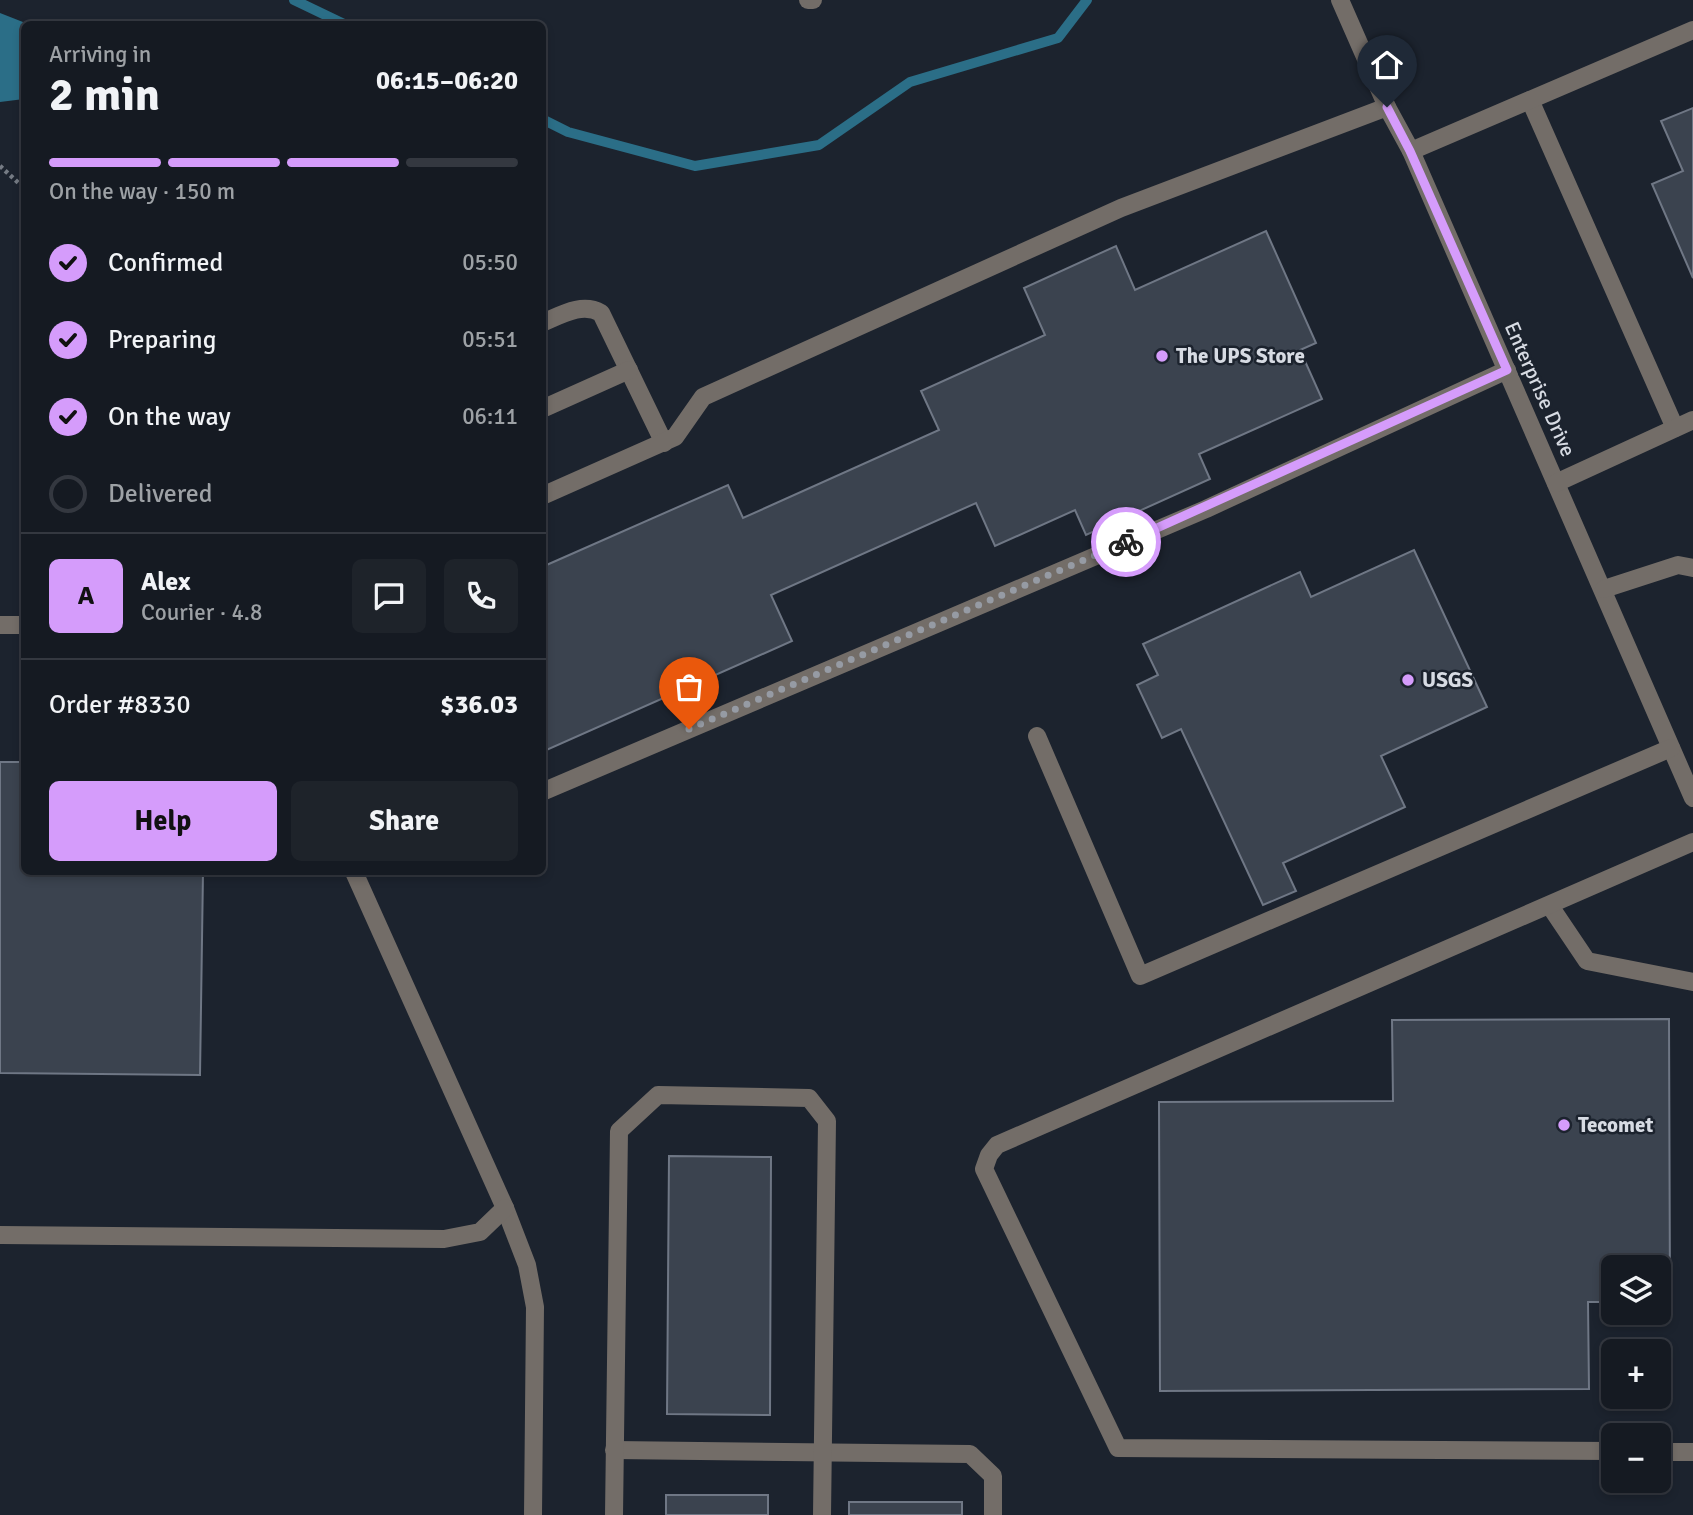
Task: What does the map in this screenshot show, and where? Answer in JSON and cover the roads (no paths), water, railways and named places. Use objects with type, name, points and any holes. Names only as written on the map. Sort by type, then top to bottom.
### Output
[{"type":"street","name":"Enterprise Drive","points":[[1340,0],[1387,107],[1410,151],[1604,589],[1693,799]]},
{"type":"street","points":[[1410,151],[1693,30]]},
{"type":"street","points":[[1530,100],[1675,428]]},
{"type":"street","points":[[546,494],[676,438],[703,397],[1121,208],[1387,107]]},
{"type":"street","points":[[546,322],[582,308],[593,308],[601,313],[664,443]]},
{"type":"street","points":[[546,407],[629,370]]},
{"type":"street","points":[[546,790],[1206,509],[1507,370]]},
{"type":"street","points":[[1556,483],[1693,420]]},
{"type":"street","points":[[1604,589],[1678,565],[1693,568]]},
{"type":"street","points":[[0,625],[21,625]]},
{"type":"street","points":[[1037,736],[1140,976],[1671,748]]},
{"type":"street","points":[[1601,1451],[1118,1448],[985,1169],[989,1155],[997,1145],[1693,842]]},
{"type":"street","points":[[355,875],[505,1208],[527,1265],[535,1307],[533,1515]]},
{"type":"street","points":[[1550,906],[1587,961],[1693,982]]},
{"type":"street","points":[[614,1515],[619,1131],[658,1095],[809,1098],[827,1121],[822,1515]]},
{"type":"street","points":[[0,1235],[444,1239],[480,1232],[505,1208]]},
{"type":"street","points":[[614,1450],[970,1454],[993,1476],[993,1515]]},
{"type":"street","points":[[1671,1452],[1693,1452]]},
{"type":"water","points":[[0,13],[21,21],[21,99],[0,102]]},
{"type":"waterway","points":[[294,0],[338,21]]},
{"type":"waterway","points":[[546,121],[568,132],[695,166],[819,145],[910,82],[1058,38],[1087,0]]},
{"type":"place","name":"The UPS Store","points":[[1162,356]]},
{"type":"place","name":"USGS","points":[[1408,680]]},
{"type":"place","name":"Tecomet","points":[[1564,1125]]}]
